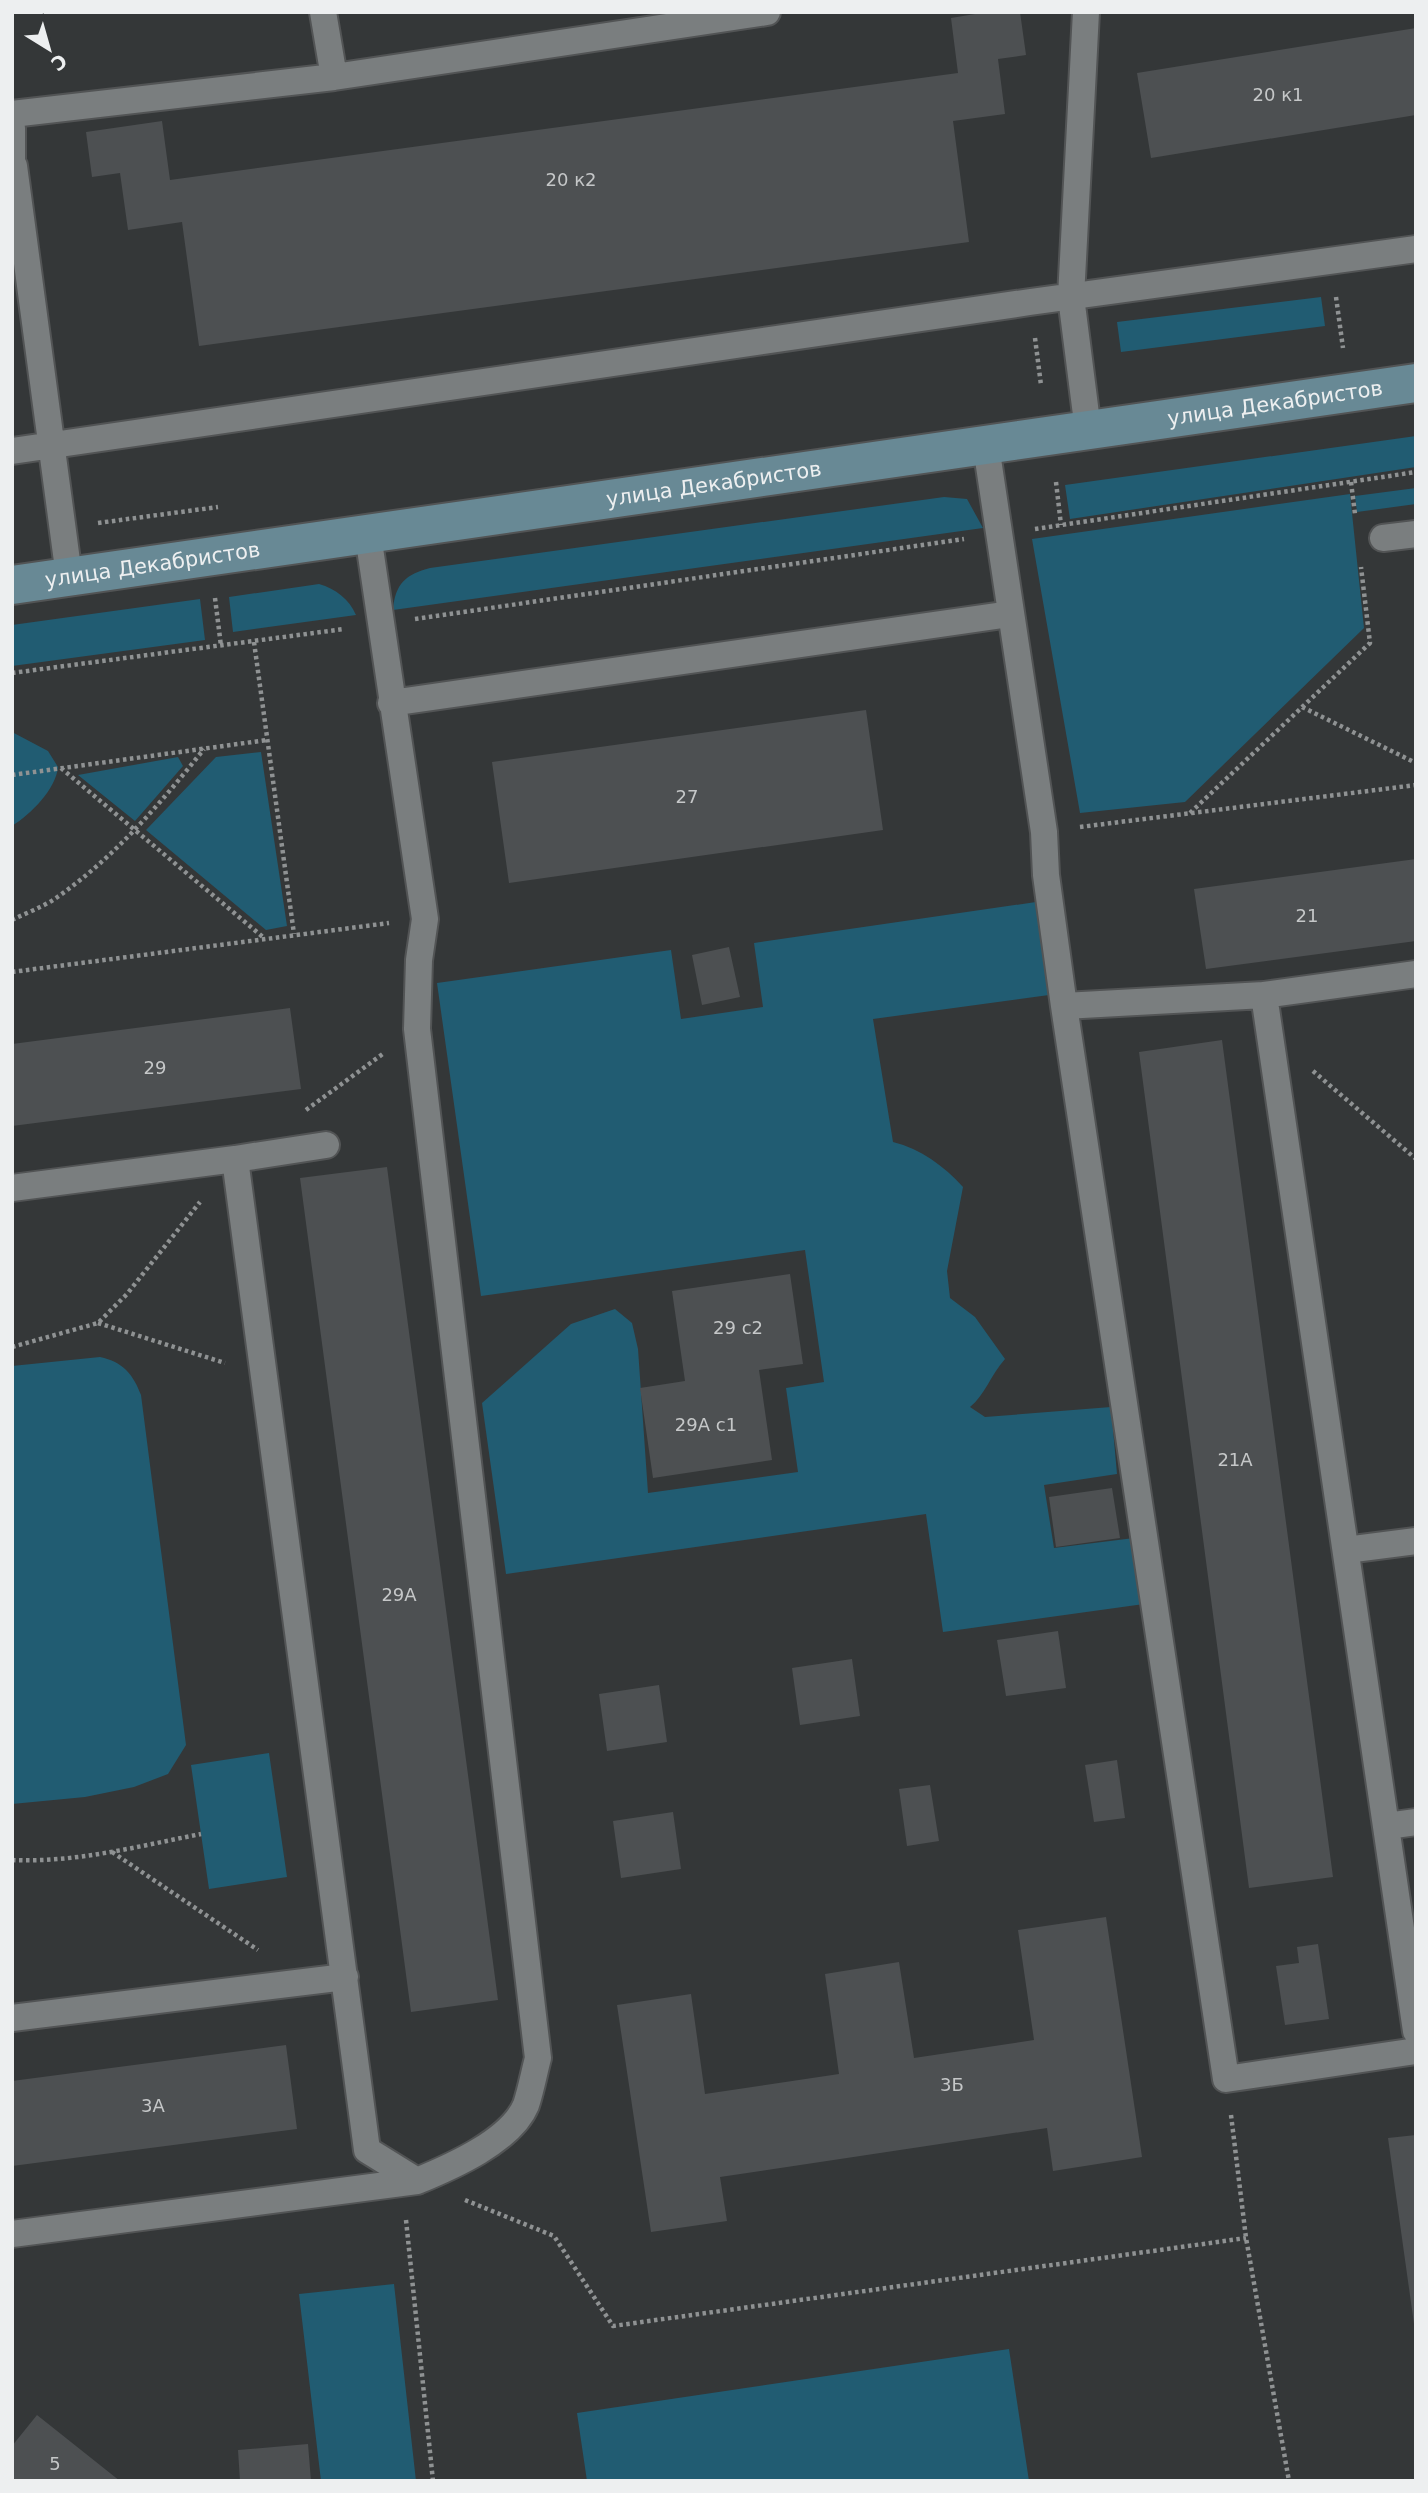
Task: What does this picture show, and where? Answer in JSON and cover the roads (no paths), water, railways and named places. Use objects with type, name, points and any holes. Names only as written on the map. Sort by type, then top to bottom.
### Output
[{"type":"main road","name":"улица Декабристов","points":[[12,584],[1416,383]]},
{"type":"lane","points":[[323,12],[334,77]]},
{"type":"lane","points":[[12,114],[334,77],[767,12]]},
{"type":"lane","points":[[1086,12],[1071,297],[1088,430]]},
{"type":"lane","points":[[12,128],[13,166],[69,576]]},
{"type":"lane","points":[[12,451],[1030,302],[1416,250]]},
{"type":"lane","points":[[986,446],[1044,832],[1046,875],[1064,1006],[1226,2080],[1416,2051]]},
{"type":"lane","points":[[1383,538],[1416,534]]},
{"type":"lane","points":[[12,2234],[410,2182],[460,2163],[498,2138],[525,2107],[538,2058],[417,1029],[419,960],[425,919],[368,535]]},
{"type":"lane","points":[[391,703],[1010,614]]},
{"type":"lane","points":[[1064,1006],[1264,995],[1416,974]]},
{"type":"lane","points":[[1264,995],[1416,2031]]},
{"type":"lane","points":[[12,1188],[235,1160],[326,1145]]},
{"type":"lane","points":[[235,1160],[367,2150],[410,2182]]},
{"type":"lane","points":[[1346,1550],[1416,1541]]},
{"type":"lane","points":[[1387,1826],[1416,1822]]},
{"type":"lane","points":[[12,2018],[345,1977]]}]
